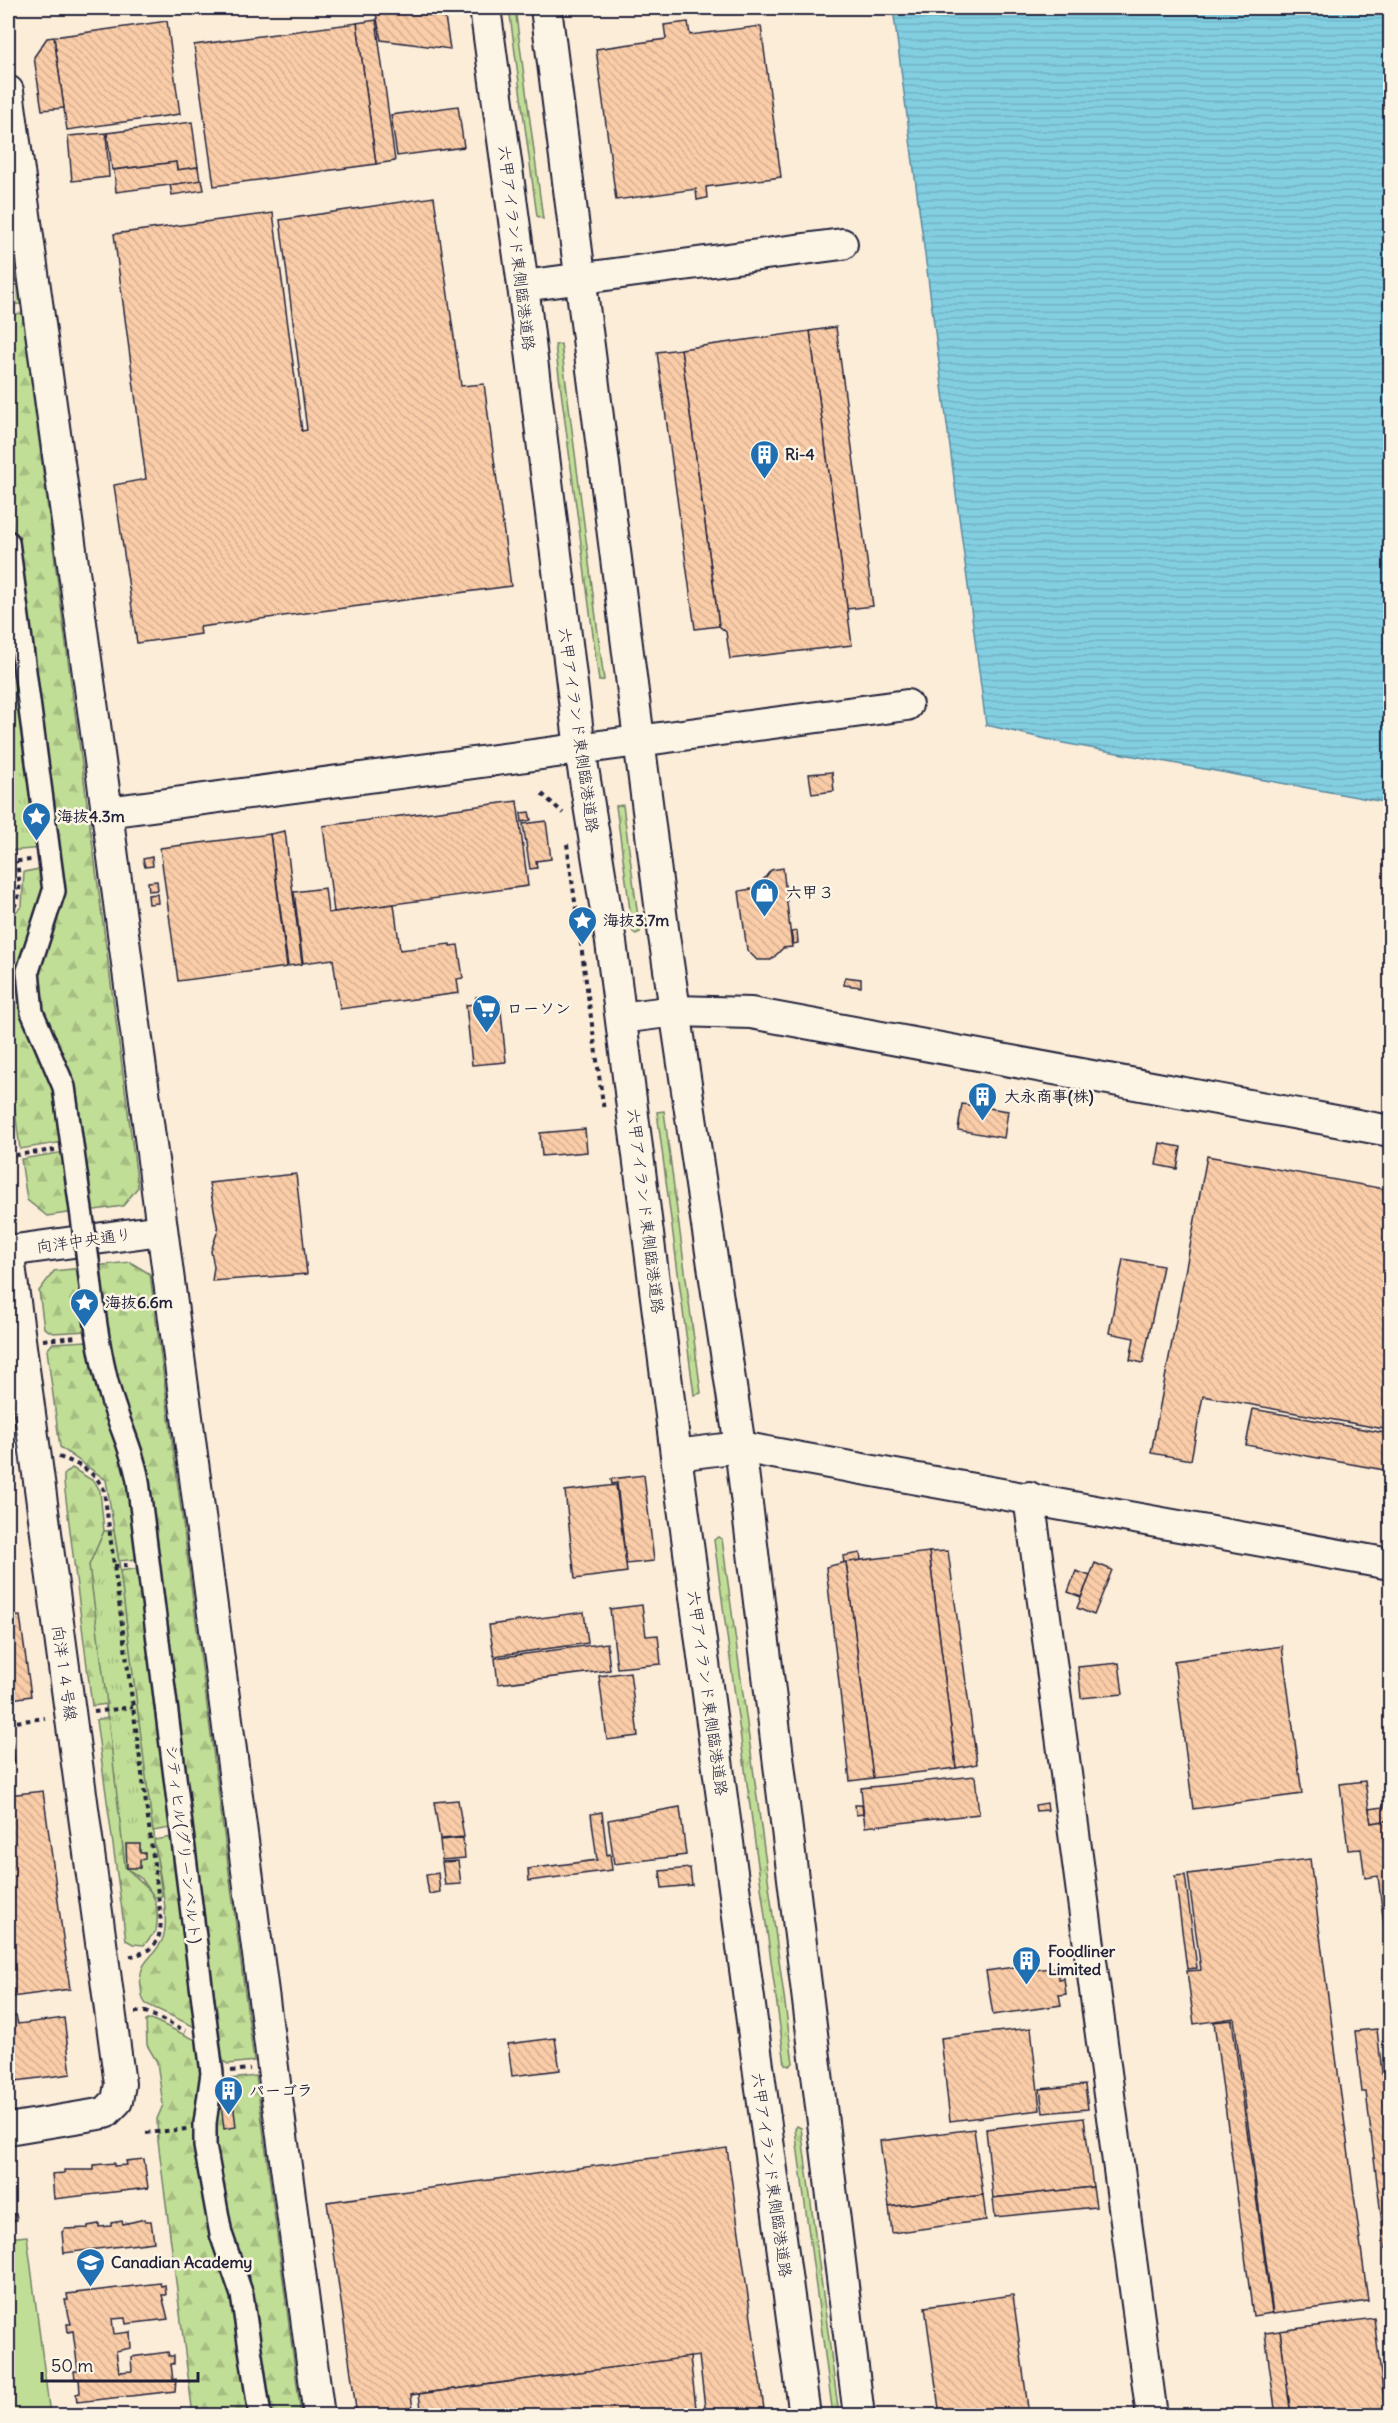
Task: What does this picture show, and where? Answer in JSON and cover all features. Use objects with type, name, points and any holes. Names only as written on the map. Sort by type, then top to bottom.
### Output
[{"type":"street","name":"六甲アイランド東側臨港道路","points":[[485,8],[523,286],[580,749],[621,1018],[676,1455],[805,2415]]},
{"type":"street","points":[[546,8],[675,1011],[740,1447],[859,2415]]},
{"type":"street","points":[[8,91],[107,812],[319,2415]]},
{"type":"street","points":[[523,286],[842,244]]},
{"type":"street","points":[[8,542],[54,891],[28,971],[32,1012],[64,1087],[73,1148]]},
{"type":"street","points":[[107,812],[907,705]]},
{"type":"street","points":[[621,1018],[675,1011],[751,1013],[1390,1131]]},
{"type":"street","name":"シティヒル(グリーンベルト)","points":[[73,1148],[89,1273],[109,1390],[120,1427],[135,1461],[138,1481],[209,2041],[212,2073],[205,2126],[205,2146],[221,2234],[242,2295],[260,2415]]},
{"type":"street","name":"向洋中央通り","points":[[8,1250],[161,1230]]},
{"type":"street","name":"向洋１４号線","points":[[8,1250],[120,2084],[119,2096],[112,2109],[92,2117],[8,2129]]},
{"type":"street","points":[[676,1455],[740,1447],[1029,1497],[1390,1564]]},
{"type":"street","points":[[1029,1497],[1152,2415]]},
{"type":"path","points":[[542,794],[563,810],[564,821]]},
{"type":"path","points":[[566,833],[603,1111]]},
{"type":"path","points":[[8,862],[17,861],[20,888],[16,906],[8,914]]},
{"type":"path","points":[[15,1155],[73,1148]]},
{"type":"path","points":[[38,1340],[99,1336]]},
{"type":"path","points":[[53,1455],[79,1464],[98,1478],[104,1490],[162,1928],[153,1946],[136,1955],[121,1957]]},
{"type":"path","points":[[88,1713],[133,1707]]},
{"type":"path","points":[[8,1723],[51,1717]]},
{"type":"path","points":[[128,2013],[146,2012],[209,2041]]},
{"type":"path","points":[[146,2133],[205,2126]]},
{"type":"green space","points":[[509,8],[515,8],[543,219],[537,216]]},
{"type":"green space","points":[[8,207],[20,304],[8,305]]},
{"type":"green space","points":[[22,313],[138,1187],[123,1206],[88,1211],[35,979],[58,874],[8,495],[8,315]]},
{"type":"green space","points":[[561,344],[604,680],[599,681],[555,345]]},
{"type":"green space","points":[[8,587],[43,848],[8,851]]},
{"type":"green space","points":[[623,805],[640,932],[636,934],[633,932],[616,806]]},
{"type":"green space","points":[[45,868],[47,881],[26,952],[54,1077],[64,1142],[20,1149],[8,1056],[8,919],[22,906],[24,872]]},
{"type":"green space","points":[[664,1111],[701,1393],[694,1395],[657,1112]]},
{"type":"green space","points":[[65,1152],[74,1212],[47,1216],[27,1200],[21,1159]]},
{"type":"green space","points":[[130,1262],[150,1274],[254,2061],[228,2064],[221,2060],[145,1461],[114,1372],[95,1266]]},
{"type":"green space","points":[[81,1268],[87,1331],[53,1333],[44,1328],[39,1291],[54,1271]]},
{"type":"green space","points":[[87,1341],[111,1431],[125,1466],[137,1559],[119,1561],[106,1480],[60,1447],[47,1350],[53,1343]]},
{"type":"green space","points":[[72,1468],[95,1482],[100,1491],[104,1531],[89,1565],[107,1704],[92,1706],[64,1483],[64,1475]]},
{"type":"green space","points":[[114,1530],[162,1896],[154,1897],[142,1879],[125,1867],[89,1565],[104,1531]]},
{"type":"green space","points":[[718,1537],[722,1539],[793,2063],[789,2066],[785,2064],[714,1540]]},
{"type":"green space","points":[[140,1568],[171,1828],[153,1831],[120,1571]]},
{"type":"green space","points":[[108,1717],[125,1867],[151,1893],[157,1908],[156,1931],[144,1945],[133,1944],[126,1940],[96,1720]]},
{"type":"green space","points":[[172,1837],[197,2028],[146,2004],[142,1994],[140,1978],[142,1970],[160,1945],[165,1928],[164,1903],[154,1840]]},
{"type":"green space","points":[[151,2019],[198,2041],[250,2415],[193,2415],[158,2141],[157,2119],[163,2105],[157,2062],[147,2045],[146,2021]]},
{"type":"green space","points":[[256,2076],[301,2415],[268,2415],[250,2288],[226,2215],[213,2131],[221,2080]]},
{"type":"green space","points":[[797,2126],[801,2128],[839,2415],[833,2415],[795,2129]]},
{"type":"green space","points":[[27,2236],[50,2415],[8,2415],[8,2238]]},
{"type":"water","points":[[893,8],[1390,8],[1390,803],[1063,743],[986,725]]},
{"type":"building","points":[[375,8],[445,17],[450,49],[381,40]]},
{"type":"building","points":[[376,20],[395,161],[376,164],[357,23]]},
{"type":"building","points":[[167,21],[180,114],[67,130],[54,37]]},
{"type":"building","points":[[688,22],[690,35],[761,26],[781,177],[706,187],[707,198],[697,200],[696,189],[616,200],[596,49],[666,39],[664,25]]},
{"type":"building","points":[[357,23],[376,164],[214,186],[194,45]]},
{"type":"building","points":[[54,37],[64,108],[42,110],[34,57],[47,38]]},
{"type":"building","points":[[458,106],[464,147],[397,156],[391,115]]},
{"type":"building","points":[[192,122],[198,167],[177,170],[176,162],[112,170],[107,133]]},
{"type":"building","points":[[106,133],[109,177],[72,181],[68,136]]},
{"type":"building","points":[[176,162],[177,170],[198,167],[200,181],[116,192],[114,170]]},
{"type":"building","points":[[202,180],[204,190],[172,195],[170,185]]},
{"type":"building","points":[[434,197],[461,386],[484,384],[511,586],[200,627],[201,634],[137,643],[114,485],[146,479],[114,234],[273,213],[302,431],[307,430],[280,220]]},
{"type":"building","points":[[836,327],[873,606],[847,609],[810,331]]},
{"type":"building","name":"Ri-4","points":[[810,331],[852,645],[730,659],[726,632],[719,626],[681,349]]},
{"type":"building","points":[[681,349],[719,626],[695,629],[657,352]]},
{"type":"building","points":[[832,772],[834,791],[812,794],[809,774]]},
{"type":"building","points":[[517,801],[528,886],[334,912],[323,826]]},
{"type":"building","points":[[529,812],[531,820],[522,822],[521,813]]},
{"type":"building","points":[[546,821],[551,859],[536,861],[537,868],[530,869],[523,824]]},
{"type":"building","points":[[285,831],[302,964],[288,966],[270,834]]},
{"type":"building","points":[[270,834],[287,967],[178,981],[160,848]]},
{"type":"building","points":[[152,857],[153,866],[145,867],[143,859]]},
{"type":"building","name":"六甲３","points":[[783,868],[792,947],[783,948],[771,960],[757,960],[747,950],[739,891],[757,888],[771,870]]},
{"type":"building","points":[[157,881],[158,890],[149,891],[148,882]]},
{"type":"building","points":[[325,888],[328,913],[394,904],[400,950],[458,945],[463,978],[457,979],[459,993],[340,1009],[333,959],[303,963],[294,892]]},
{"type":"building","points":[[157,894],[158,903],[149,904],[148,895]]},
{"type":"building","points":[[797,931],[798,943],[793,944],[791,932]]},
{"type":"building","points":[[845,977],[861,979],[861,987],[844,985]]},
{"type":"building","name":"ローソン","points":[[490,996],[490,1002],[500,1001],[506,1062],[472,1065],[466,1005],[476,1004],[476,997]]},
{"type":"building","name":"大永商事(株)","points":[[962,1104],[1008,1111],[1004,1138],[958,1130]]},
{"type":"building","points":[[585,1129],[587,1152],[542,1156],[540,1133]]},
{"type":"building","points":[[1160,1143],[1181,1147],[1177,1169],[1156,1165]]},
{"type":"building","points":[[1207,1156],[1390,1190],[1390,1430],[1203,1396],[1191,1460],[1151,1453]]},
{"type":"building","points":[[296,1174],[307,1274],[212,1281],[214,1267],[211,1251],[218,1230],[209,1183]]},
{"type":"building","points":[[1123,1259],[1163,1266],[1143,1363],[1130,1360],[1134,1338],[1109,1333]]},
{"type":"building","points":[[1253,1409],[1390,1434],[1390,1471],[1246,1445]]},
{"type":"building","points":[[644,1475],[654,1561],[626,1564],[617,1483],[612,1484],[611,1479]]},
{"type":"building","points":[[616,1485],[627,1572],[575,1579],[565,1491]]},
{"type":"building","points":[[948,1551],[977,1764],[956,1768],[929,1552]]},
{"type":"building","points":[[929,1552],[956,1768],[873,1778],[846,1562]]},
{"type":"building","points":[[860,1553],[861,1560],[844,1563],[843,1556]]},
{"type":"building","points":[[846,1562],[873,1778],[850,1781],[826,1567]]},
{"type":"building","points":[[1095,1563],[1112,1570],[1094,1615],[1077,1608]]},
{"type":"building","points":[[1076,1571],[1090,1576],[1081,1597],[1068,1592]]},
{"type":"building","points":[[642,1605],[646,1636],[658,1635],[661,1664],[617,1668],[610,1609]]},
{"type":"building","points":[[584,1612],[588,1643],[494,1656],[489,1625]]},
{"type":"building","points":[[20,1616],[31,1696],[12,1699],[8,1671],[8,1617]]},
{"type":"building","points":[[607,1643],[610,1670],[498,1684],[495,1658]]},
{"type":"building","points":[[1282,1646],[1302,1794],[1193,1809],[1174,1661]]},
{"type":"building","points":[[1119,1663],[1123,1694],[1081,1698],[1078,1667]]},
{"type":"building","points":[[630,1672],[638,1736],[607,1740],[599,1676]]},
{"type":"building","points":[[12,1742],[15,1764],[8,1765],[8,1743]]},
{"type":"building","points":[[975,1776],[979,1814],[865,1827],[861,1788]]},
{"type":"building","points":[[1365,1781],[1371,1823],[1390,1820],[1390,1974],[1378,1876],[1365,1878],[1361,1849],[1348,1850],[1340,1784]]},
{"type":"building","points":[[43,1791],[70,1989],[12,1997],[8,1985],[8,1968],[10,1968],[8,1795]]},
{"type":"building","points":[[458,1800],[464,1837],[440,1839],[434,1802]]},
{"type":"building","points":[[1047,1803],[1048,1810],[1036,1811],[1035,1805]]},
{"type":"building","points":[[855,1805],[862,1805],[863,1814],[856,1815]]},
{"type":"building","points":[[1390,1806],[1390,1820],[1371,1823],[1369,1809]]},
{"type":"building","points":[[680,1807],[686,1855],[614,1864],[608,1820]]},
{"type":"building","points":[[602,1812],[607,1855],[610,1854],[612,1870],[529,1881],[528,1869],[597,1860],[591,1814]]},
{"type":"building","points":[[463,1838],[465,1858],[442,1860],[440,1840]]},
{"type":"building","points":[[126,1844],[140,1844],[140,1853],[145,1853],[145,1859],[140,1860],[140,1868],[127,1868]]},
{"type":"building","points":[[1310,1859],[1368,2301],[1273,2314],[1234,2018],[1194,2024],[1187,1971],[1201,1970],[1188,1874]]},
{"type":"building","points":[[458,1861],[461,1884],[445,1885],[442,1862]]},
{"type":"building","points":[[690,1868],[692,1885],[662,1888],[660,1871]]},
{"type":"building","points":[[438,1873],[440,1892],[429,1894],[426,1875]]},
{"type":"building","points":[[1185,1875],[1197,1968],[1187,1969],[1175,1876]]},
{"type":"building","name":"Foodliner Limited","points":[[1021,1966],[1022,1972],[1057,1967],[1059,1979],[1064,1978],[1066,1994],[1059,1995],[1061,2005],[993,2015],[986,1971]]},
{"type":"building","points":[[16,2016],[18,2024],[64,2018],[71,2074],[8,2082],[8,2017]]},
{"type":"building","points":[[1232,2020],[1272,2313],[1253,2316],[1214,2022]]},
{"type":"building","points":[[1031,2028],[1040,2110],[950,2121],[941,2038]]},
{"type":"building","points":[[1377,2029],[1384,2090],[1390,2090],[1390,2248],[1385,2248],[1366,2092],[1362,2092],[1355,2031]]},
{"type":"building","points":[[555,2038],[560,2070],[512,2076],[508,2044]]},
{"type":"building","points":[[1085,2085],[1088,2109],[1043,2113],[1040,2089]]},
{"type":"building","name":"パーゴラ","points":[[233,2102],[236,2127],[224,2129],[221,2104]]},
{"type":"building","points":[[1084,2118],[1093,2187],[993,2198],[986,2129]]},
{"type":"building","points":[[974,2129],[983,2195],[889,2207],[880,2141]]},
{"type":"building","points":[[727,2148],[765,2416],[706,2416],[699,2356],[411,2395],[414,2416],[357,2416],[327,2202]]},
{"type":"building","points":[[144,2159],[148,2188],[54,2199],[52,2174],[64,2173],[64,2170],[94,2170],[94,2165],[114,2163],[114,2166],[127,2165],[126,2161]]},
{"type":"building","points":[[1093,2187],[1096,2207],[995,2217],[993,2198]]},
{"type":"building","points":[[983,2195],[986,2220],[892,2233],[889,2207]]},
{"type":"building","points":[[16,2214],[17,2220],[8,2222],[8,2215]]},
{"type":"building","points":[[145,2219],[145,2221],[151,2221],[154,2242],[64,2253],[62,2232],[65,2229],[88,2228],[88,2226],[99,2224],[99,2227],[111,2226],[111,2223],[122,2221],[123,2224]]},
{"type":"building","points":[[160,2283],[161,2286],[165,2285],[166,2295],[162,2295],[168,2319],[126,2324],[125,2318],[112,2319],[114,2334],[130,2332],[131,2348],[116,2351],[119,2372],[132,2371],[131,2357],[168,2352],[169,2356],[174,2356],[174,2364],[171,2364],[173,2380],[176,2379],[175,2391],[77,2402],[76,2394],[80,2393],[79,2379],[75,2379],[74,2371],[78,2371],[73,2331],[68,2332],[67,2324],[71,2324],[65,2300],[68,2300],[67,2294]]},
{"type":"building","points":[[1013,2295],[1029,2416],[940,2416],[925,2307]]},
{"type":"building","points":[[1374,2318],[1386,2416],[1291,2416],[1280,2331]]},
{"type":"building","points":[[1280,2331],[1291,2416],[1276,2416],[1265,2333]]},
{"type":"building","points":[[690,2357],[697,2416],[422,2416],[419,2394]]},
{"type":"place","name":"Ri-4","points":[[764,480]]},
{"type":"place","name":"海抜4.3m","points":[[36,842]]},
{"type":"place","name":"六甲３","points":[[765,918]]},
{"type":"place","name":"海抜3.7m","points":[[582,946]]},
{"type":"place","name":"ローソン","points":[[486,1034]]},
{"type":"place","name":"大永商事(株)","points":[[983,1122]]},
{"type":"place","name":"海抜6.6m","points":[[84,1328]]},
{"type":"place","name":"Foodliner Limited","points":[[1027,1986]]},
{"type":"place","name":"パーゴラ","points":[[228,2116]]},
{"type":"place","name":"Canadian Academy","points":[[90,2288]]}]
